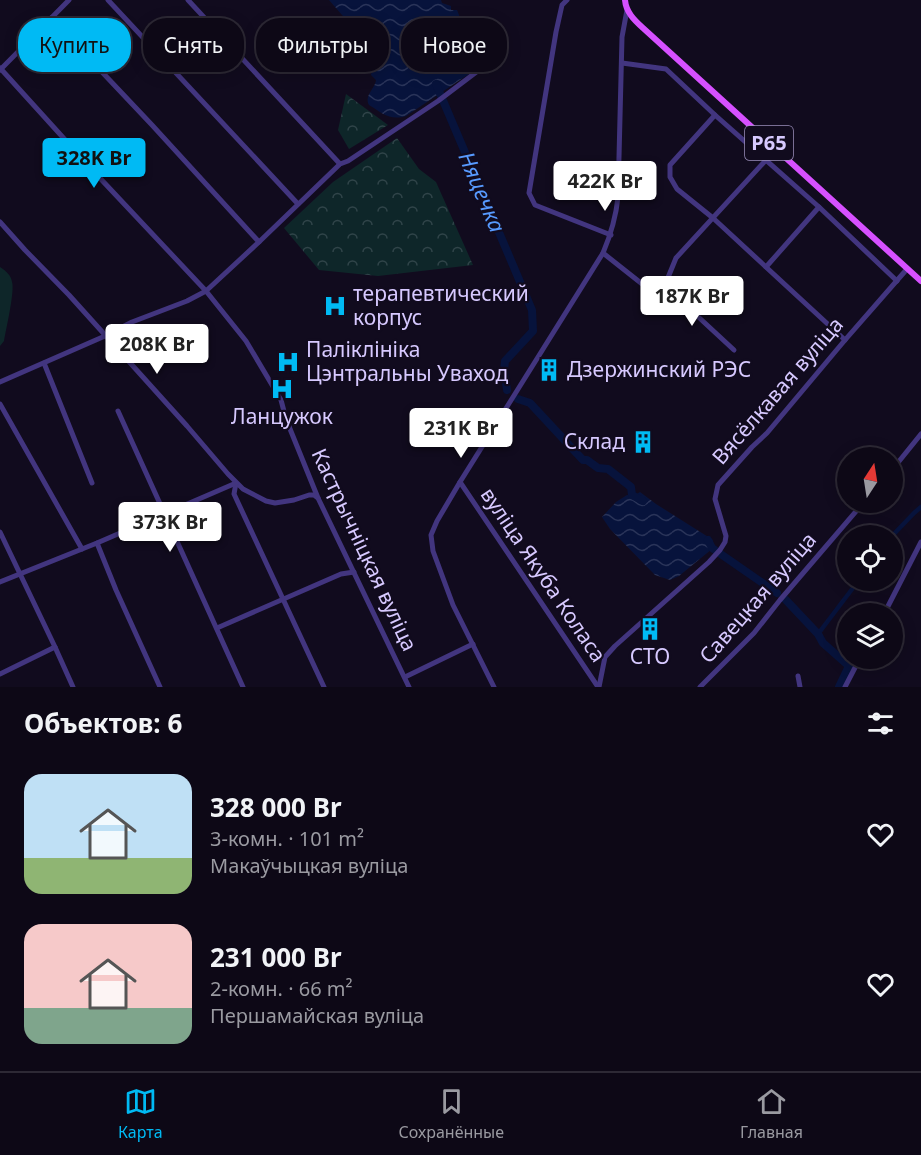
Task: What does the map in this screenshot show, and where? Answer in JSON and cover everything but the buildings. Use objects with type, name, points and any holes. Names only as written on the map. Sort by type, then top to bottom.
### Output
[{"type":"main road","points":[[625,0],[627,10]]},
{"type":"main road","name":"Р65","points":[[627,10],[634,20],[921,281]]},
{"type":"street","points":[[51,18],[69,0]]},
{"type":"street","points":[[108,0],[298,204]]},
{"type":"street","points":[[188,0],[340,164]]},
{"type":"street","points":[[567,0],[562,4],[556,32],[529,193],[535,205],[611,236]]},
{"type":"street","points":[[494,687],[453,605],[433,551],[431,535],[460,482],[603,253],[611,236],[618,197],[622,37],[627,10]]},
{"type":"street","points":[[0,69],[18,51]]},
{"type":"street","points":[[622,63],[666,69],[897,281]]},
{"type":"street","name":"Кастрычніцкая вуліца","points":[[0,69],[206,291],[246,341],[277,392],[318,498],[409,687]]},
{"type":"street","points":[[102,72],[259,243]]},
{"type":"street","points":[[0,382],[150,314],[187,302],[206,291],[340,164],[438,101],[476,72]]},
{"type":"street","points":[[715,115],[670,165],[670,177],[677,189],[713,218],[845,340]]},
{"type":"street","points":[[603,253],[651,291],[659,292],[666,287],[676,258],[766,160]]},
{"type":"street","points":[[766,267],[819,207]]},
{"type":"street","points":[[0,222],[69,295],[236,483],[254,496],[266,501],[282,502],[309,495],[318,498]]},
{"type":"street","name":"Вясёлкавая вуліца","points":[[599,687],[605,657],[709,562],[725,542],[726,536],[715,499],[718,485],[767,433],[907,269]]},
{"type":"street","points":[[666,287],[734,350]]},
{"type":"street","points":[[44,363],[92,483]]},
{"type":"street","points":[[0,404],[82,549]]},
{"type":"street","points":[[118,411],[243,687]]},
{"type":"street","points":[[903,456],[921,434]]},
{"type":"street","name":"вуліца Якуба Коласа","points":[[460,482],[599,687]]},
{"type":"street","points":[[0,582],[236,483]]},
{"type":"street","points":[[236,483],[234,494],[324,687]]},
{"type":"street","name":"Савецкая вуліца","points":[[700,687],[754,633],[855,513]]},
{"type":"street","points":[[0,532],[73,687]]},
{"type":"street","points":[[890,603],[919,552],[921,542]]},
{"type":"street","points":[[97,543],[160,687]]},
{"type":"street","points":[[217,628],[341,574],[354,572]]},
{"type":"street","points":[[405,678],[473,644]]},
{"type":"street","points":[[0,674],[55,647]]},
{"type":"street","points":[[845,687],[854,669]]},
{"type":"street","points":[[798,676],[800,687]]},
{"type":"green space","points":[[346,94],[388,125],[349,149],[338,130]]},
{"type":"green space","points":[[397,138],[419,169],[436,182],[473,265],[378,276],[319,270],[284,228],[333,182]]},
{"type":"green space","points":[[0,267],[9,275],[13,287],[4,341],[0,346]]},
{"type":"water","points":[[329,0],[441,0],[442,3],[451,6],[451,10],[457,10],[460,18],[401,18],[401,72],[470,72],[406,116],[395,118],[386,115],[369,105],[368,98],[376,80],[371,75],[372,72],[389,72],[389,18],[345,18]]},
{"type":"water","points":[[640,492],[713,540],[712,549],[679,576],[670,580],[655,575],[610,529],[602,517],[616,502],[627,495],[634,496]]},
{"type":"waterway","name":"Няцечка","points":[[436,84],[532,310],[533,331],[505,361],[507,390]]},
{"type":"waterway","name":"Няцечка","points":[[518,399],[530,403],[583,460],[587,460],[598,468],[608,469],[631,487],[632,495],[643,501]]},
{"type":"waterway","points":[[903,525],[921,507]]},
{"type":"waterway","name":"Няцечка","points":[[708,540],[712,548],[777,593]]},
{"type":"waterway","points":[[818,634],[851,591]]},
{"type":"waterway","name":"Няцечка","points":[[785,599],[818,634],[823,643],[849,666],[839,687]]},
{"type":"place","name":"терапевтический корпус","points":[[335,306]]},
{"type":"place","name":"Паліклініка Цэнтральны Уваход","points":[[288,362]]},
{"type":"place","name":"Дзержинский РЭС","points":[[549,370]]},
{"type":"place","name":"Ланцужок","points":[[282,389]]},
{"type":"place","name":"Склад","points":[[643,442]]},
{"type":"place","name":"СТО","points":[[650,629]]}]
